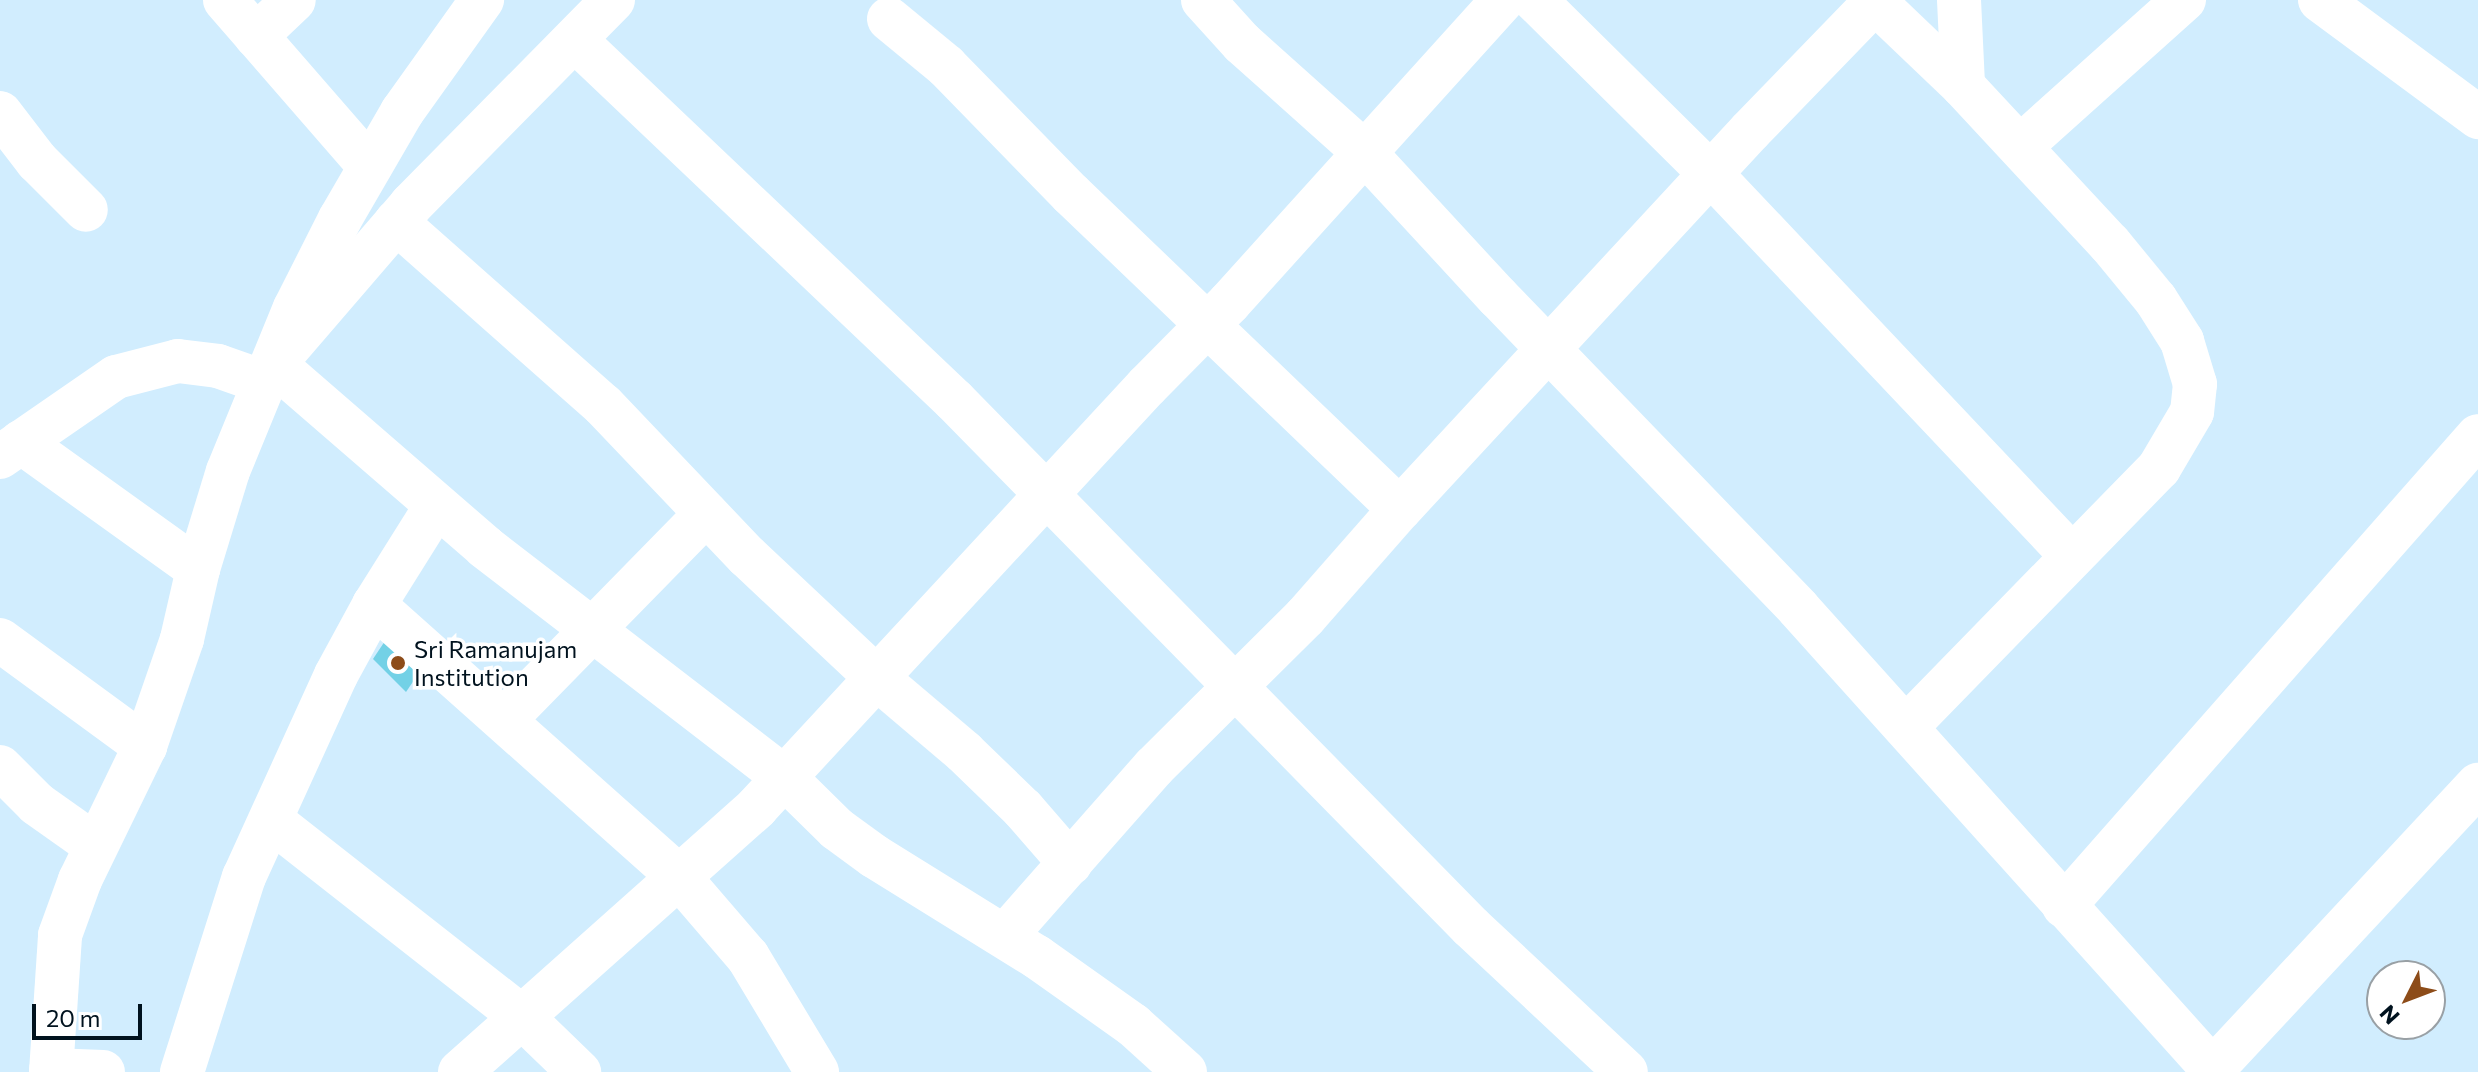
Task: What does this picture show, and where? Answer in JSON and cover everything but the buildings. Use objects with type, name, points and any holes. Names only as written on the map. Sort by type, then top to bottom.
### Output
[{"type":"street","points":[[225,0],[370,167]]},
{"type":"street","points":[[256,36],[294,0]]},
{"type":"street","points":[[103,1072],[51,1071],[60,935],[95,845],[145,746],[182,639],[198,569],[228,471],[295,308],[402,112],[482,0]]},
{"type":"street","points":[[270,373],[396,222],[613,0]]},
{"type":"street","points":[[1203,0],[1242,43],[1364,152],[1549,350],[1724,530],[1906,727],[2214,1071],[2478,785]]},
{"type":"street","points":[[460,1072],[680,878],[784,777],[1205,325],[1229,303],[1503,0]]},
{"type":"street","points":[[1535,0],[1711,174],[2072,556]]},
{"type":"street","points":[[1959,0],[1963,86]]},
{"type":"street","points":[[2021,146],[2184,0]]},
{"type":"street","points":[[2320,0],[2478,117]]},
{"type":"street","points":[[1005,936],[1154,767],[1305,617],[1400,509],[1875,1],[1963,86],[2064,191],[2156,300],[2182,341],[2195,384],[2192,412],[2159,468],[1906,727]]},
{"type":"street","points":[[889,19],[968,87],[1071,194],[1205,325],[1400,509]]},
{"type":"street","points":[[575,40],[954,400],[1471,927],[1626,1072]]},
{"type":"street","points":[[0,113],[37,161],[86,210]]},
{"type":"street","points":[[396,222],[603,405],[706,514],[878,679],[964,752],[1023,809],[1070,863]]},
{"type":"street","points":[[198,569],[11,450],[116,377],[178,361],[270,373],[346,423],[436,506],[784,777],[837,829],[874,856],[1005,936],[1133,1025],[1185,1072]]},
{"type":"street","points":[[2064,906],[2478,436]]},
{"type":"street","points":[[182,1072],[244,877],[336,675],[374,605],[436,506]]},
{"type":"street","points":[[504,720],[706,514]]},
{"type":"street","points":[[374,605],[680,878],[748,957],[817,1072]]},
{"type":"street","points":[[0,640],[145,746]]},
{"type":"street","points":[[0,767],[37,804],[95,845]]},
{"type":"street","points":[[272,821],[521,1016],[579,1072]]},
{"type":"place","name":"Sri Ramanujam Institution","points":[[398,663]]}]
